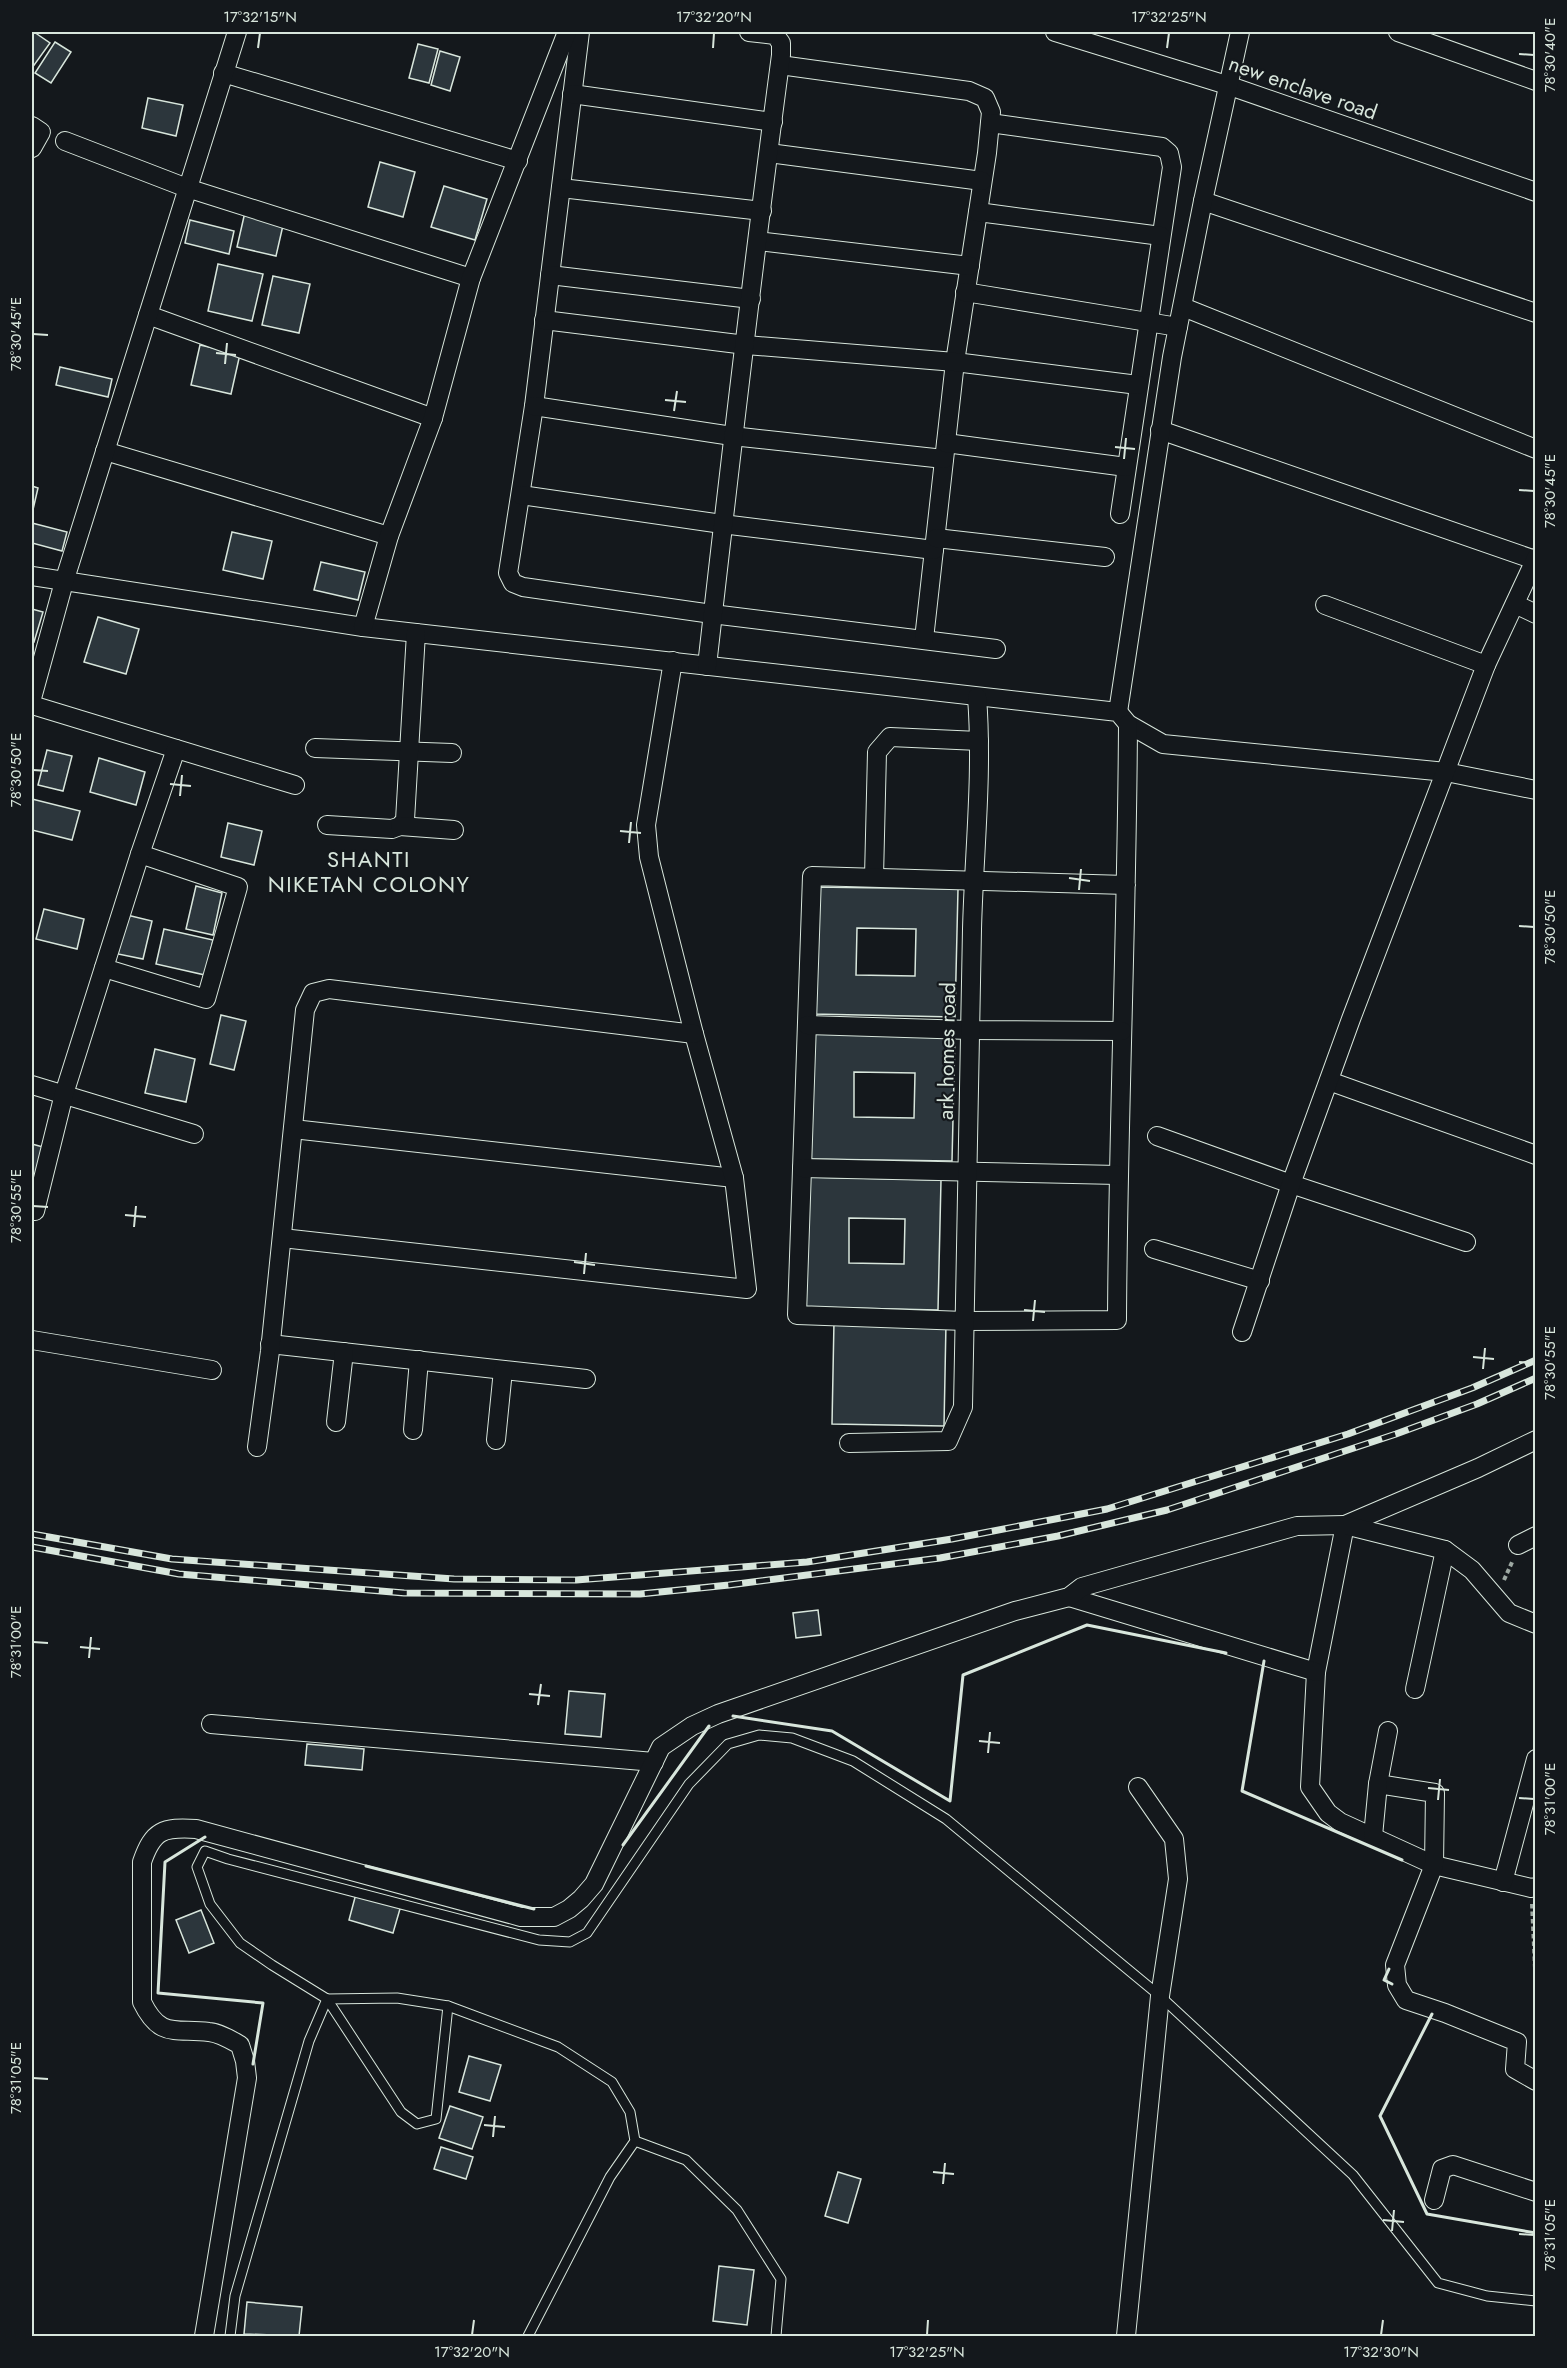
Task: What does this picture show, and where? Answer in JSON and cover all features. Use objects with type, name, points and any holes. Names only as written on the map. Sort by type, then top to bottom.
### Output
[{"type":"street","points":[[32,698],[64,582],[237,32]]},
{"type":"street","points":[[707,666],[732,436],[746,345],[780,65],[781,43],[776,35],[749,32]]},
{"type":"street","name":"new enclave road","points":[[1054,32],[1230,86],[1536,192]]},
{"type":"street","points":[[1126,885],[812,876],[797,1315],[965,1321],[1117,1320],[1118,1175],[1126,885],[1123,718],[1160,430],[1203,201],[1240,32]]},
{"type":"street","points":[[1398,32],[1536,81]]},
{"type":"street","points":[[566,33],[572,94],[534,406],[508,573],[513,583],[524,587],[712,614],[996,648]]},
{"type":"street","points":[[363,627],[389,536],[433,418],[471,278],[566,33]]},
{"type":"street","points":[[780,65],[969,91],[985,98],[991,112],[955,362],[924,639]]},
{"type":"street","points":[[223,73],[518,161]]},
{"type":"street","points":[[572,94],[773,122]]},
{"type":"street","points":[[990,123],[1162,147],[1169,153],[1172,167],[1120,514]]},
{"type":"street","points":[[32,126],[41,132],[32,148]]},
{"type":"street","points":[[65,141],[187,188],[471,278]]},
{"type":"street","points":[[769,153],[982,181]]},
{"type":"street","points":[[561,188],[762,211]]},
{"type":"street","points":[[1203,201],[1536,313]]},
{"type":"street","points":[[978,212],[1161,236]]},
{"type":"street","points":[[758,241],[970,266]]},
{"type":"street","points":[[550,275],[751,299]]},
{"type":"street","points":[[965,292],[1178,327]]},
{"type":"street","points":[[1182,307],[1536,449]]},
{"type":"street","points":[[148,315],[433,418]]},
{"type":"street","points":[[544,320],[746,345],[955,362],[1138,385]]},
{"type":"street","points":[[534,406],[732,436],[1126,467]]},
{"type":"street","points":[[1160,430],[1535,559],[1486,664],[1291,1184],[1242,1332]]},
{"type":"street","points":[[105,451],[389,536]]},
{"type":"street","points":[[521,495],[722,524],[1105,557]]},
{"type":"street","points":[[32,576],[363,627],[977,697],[1123,718],[1163,744],[1446,772],[1536,790]]},
{"type":"street","points":[[1515,604],[1536,614]]},
{"type":"street","points":[[1325,605],[1486,664]]},
{"type":"street","points":[[400,826],[405,820],[416,633]]},
{"type":"street","points":[[282,1238],[747,1289],[734,1178],[694,1034],[649,857],[646,825],[673,661]]},
{"type":"street","name":"ark homes road","points":[[849,1443],[948,1441],[963,1407],[973,880],[979,741],[977,697]]},
{"type":"street","points":[[32,705],[295,785]]},
{"type":"street","points":[[874,878],[877,752],[890,737],[979,741]]},
{"type":"street","points":[[315,748],[452,753]]},
{"type":"street","points":[[35,1212],[64,1094],[140,854],[176,749]]},
{"type":"street","points":[[327,825],[392,829],[400,826],[454,830]]},
{"type":"street","points":[[105,968],[206,999],[238,887],[140,854]]},
{"type":"street","points":[[257,1447],[282,1238],[305,1010],[313,993],[329,989],[694,1034]]},
{"type":"street","points":[[807,1025],[970,1030],[1122,1031]]},
{"type":"street","points":[[1329,1081],[1536,1155]]},
{"type":"street","points":[[32,1085],[194,1134]]},
{"type":"street","points":[[293,1129],[734,1178]]},
{"type":"street","points":[[1157,1136],[1291,1184],[1466,1242]]},
{"type":"street","points":[[802,1168],[1118,1175]]},
{"type":"street","points":[[1154,1249],[1260,1281]]},
{"type":"street","points":[[32,1340],[212,1370]]},
{"type":"street","points":[[270,1344],[586,1379]]},
{"type":"street","points":[[336,1422],[344,1352]]},
{"type":"street","points":[[412,1430],[419,1360]]},
{"type":"street","points":[[496,1440],[503,1370]]},
{"type":"street","points":[[1345,1525],[1478,1468],[1536,1440]]},
{"type":"street","points":[[1345,1525],[1316,1672],[1310,1787],[1328,1813],[1340,1822],[1434,1865],[1533,1888]]},
{"type":"street","points":[[204,2337],[247,2078],[246,2061],[240,2046],[212,2032],[161,2028],[150,2019],[142,2002],[142,1862],[148,1844],[158,1832],[176,1828],[196,1829],[522,1917],[554,1917],[569,1909],[594,1884],[661,1747],[692,1726],[718,1714],[1015,1611],[1069,1597],[1082,1587],[1297,1526],[1345,1525],[1445,1550],[1472,1570],[1509,1613],[1536,1624]]},
{"type":"street","points":[[1518,1545],[1536,1536]]},
{"type":"street","points":[[1415,1689],[1445,1550]]},
{"type":"street","points":[[1069,1597],[1316,1672]]},
{"type":"street","points":[[211,1724],[654,1762]]},
{"type":"street","points":[[1373,1836],[1378,1784],[1388,1731]]},
{"type":"street","points":[[1503,1882],[1536,1759]]},
{"type":"street","points":[[1378,1784],[1435,1793],[1434,1865],[1395,1965],[1397,1985],[1406,2000],[1516,2042],[1515,2069],[1536,2081]]},
{"type":"street","points":[[1126,2337],[1160,1996],[1178,1879],[1174,1839],[1138,1787]]},
{"type":"street","points":[[1434,2200],[1442,2169],[1453,2165],[1536,2192]]},
{"type":"lane","points":[[448,2006],[436,2119],[417,2124],[400,2112],[327,1999],[240,1943],[210,1904],[196,1867],[206,1851],[228,1859],[539,1940],[570,1942],[588,1933],[689,1784],[728,1744],[759,1735],[792,1738],[853,1761],[946,1819],[1160,1996],[1353,2175],[1438,2283],[1486,2296],[1536,2301]]},
{"type":"lane","points":[[327,1999],[397,1998],[448,2006],[558,2047],[612,2082],[630,2112],[635,2141],[610,2177],[528,2337]]},
{"type":"lane","points":[[230,2337],[238,2285],[309,2042],[327,1999]]},
{"type":"lane","points":[[635,2141],[686,2160],[737,2210],[780,2279],[776,2337]]},
{"type":"path","points":[[1502,1607],[1501,1587],[1518,1545]]},
{"type":"path","points":[[1533,1888],[1536,1989]]},
{"type":"building","points":[[34,32],[50,43],[32,68],[32,34]]},
{"type":"building","points":[[55,42],[71,52],[51,83],[35,73]]},
{"type":"building","points":[[418,44],[438,49],[429,83],[409,78]]},
{"type":"building","points":[[440,51],[460,57],[450,91],[431,85]]},
{"type":"building","points":[[148,98],[183,105],[176,136],[142,128]]},
{"type":"building","points":[[380,162],[415,172],[403,217],[368,207]]},
{"type":"building","points":[[444,186],[487,199],[475,240],[431,227]]},
{"type":"building","points":[[245,212],[284,221],[276,256],[237,247]]},
{"type":"building","points":[[190,220],[234,231],[229,254],[185,243]]},
{"type":"building","points":[[218,264],[263,274],[252,321],[208,311]]},
{"type":"building","points":[[273,276],[310,284],[299,333],[262,325]]},
{"type":"building","points":[[200,345],[240,354],[231,394],[191,385]]},
{"type":"building","points":[[60,367],[112,379],[108,397],[56,385]]},
{"type":"building","points":[[32,486],[38,488],[32,514]]},
{"type":"building","points":[[32,523],[67,532],[62,551],[32,543]]},
{"type":"building","points":[[232,532],[272,541],[263,579],[223,570]]},
{"type":"building","points":[[321,562],[365,572],[358,600],[314,590]]},
{"type":"building","points":[[32,609],[43,612],[34,642],[32,641]]},
{"type":"building","points":[[98,617],[139,629],[126,674],[84,662]]},
{"type":"building","points":[[47,750],[72,756],[63,791],[38,785]]},
{"type":"building","points":[[99,758],[145,772],[136,805],[90,792]]},
{"type":"building","points":[[32,799],[80,811],[72,840],[32,830]]},
{"type":"building","points":[[228,823],[262,831],[254,865],[221,857]]},
{"type":"building","points":[[196,886],[222,893],[213,935],[186,929]]},
{"type":"building","points":[[814,887],[958,889],[955,1017],[812,1014]],"holes":[[[857,928],[916,929],[915,976],[856,975]]]},
{"type":"building","points":[[44,909],[84,919],[77,949],[36,939]]},
{"type":"building","points":[[127,915],[152,921],[143,959],[118,954]]},
{"type":"building","points":[[164,929],[213,940],[205,975],[156,964]]},
{"type":"building","points":[[221,1015],[246,1021],[234,1070],[210,1064]]},
{"type":"building","points":[[810,1032],[955,1035],[952,1161],[808,1159]],"holes":[[[854,1072],[915,1073],[914,1118],[854,1117]]]},
{"type":"building","points":[[155,1049],[195,1059],[186,1102],[145,1093]]},
{"type":"building","points":[[32,1144],[43,1147],[35,1180],[32,1179]]},
{"type":"building","points":[[807,1177],[941,1180],[938,1310],[805,1307]],"holes":[[[849,1218],[905,1219],[904,1264],[849,1263]]]},
{"type":"building","points":[[834,1321],[946,1323],[944,1426],[832,1424]]},
{"type":"building","points":[[818,1610],[821,1635],[796,1638],[793,1613]]},
{"type":"building","points":[[569,1691],[605,1694],[601,1737],[565,1734]]},
{"type":"building","points":[[307,1744],[364,1749],[362,1770],[305,1765]]},
{"type":"building","points":[[357,1890],[402,1902],[393,1933],[349,1920]]},
{"type":"building","points":[[201,1910],[214,1943],[189,1953],[176,1920]]},
{"type":"building","points":[[469,2056],[501,2065],[490,2101],[459,2092]]},
{"type":"building","points":[[450,2106],[483,2117],[472,2149],[439,2138]]},
{"type":"building","points":[[441,2147],[473,2157],[466,2179],[434,2169]]},
{"type":"building","points":[[838,2172],[861,2179],[848,2223],[825,2216]]},
{"type":"building","points":[[719,2266],[754,2270],[747,2325],[713,2321]]},
{"type":"building","points":[[247,2302],[302,2307],[299,2336],[244,2334]]},
{"type":"railway","points":[[32,1534],[172,1559],[454,1579],[576,1580],[807,1562],[952,1539],[1107,1509],[1348,1434],[1472,1388],[1536,1360]]},
{"type":"railway","points":[[32,1547],[179,1574],[404,1593],[640,1594],[729,1585],[940,1558],[1058,1536],[1167,1510],[1396,1434],[1477,1404],[1536,1378]]},
{"type":"wall","points":[[733,1716],[832,1731],[950,1801],[963,1675],[1087,1625],[1226,1653]]},
{"type":"wall","points":[[1264,1661],[1242,1791],[1402,1860]]},
{"type":"wall","points":[[623,1845],[709,1726]]},
{"type":"wall","points":[[205,1837],[165,1862],[158,1993],[263,2003],[253,2064]]},
{"type":"wall","points":[[366,1866],[534,1909]]},
{"type":"wall","points":[[1389,1969],[1384,1980],[1392,1984]]},
{"type":"wall","points":[[1432,2014],[1380,2116],[1427,2214],[1536,2233]]},
{"type":"district","name":"SHANTI NIKETAN COLONY","points":[[369,872]]}]
